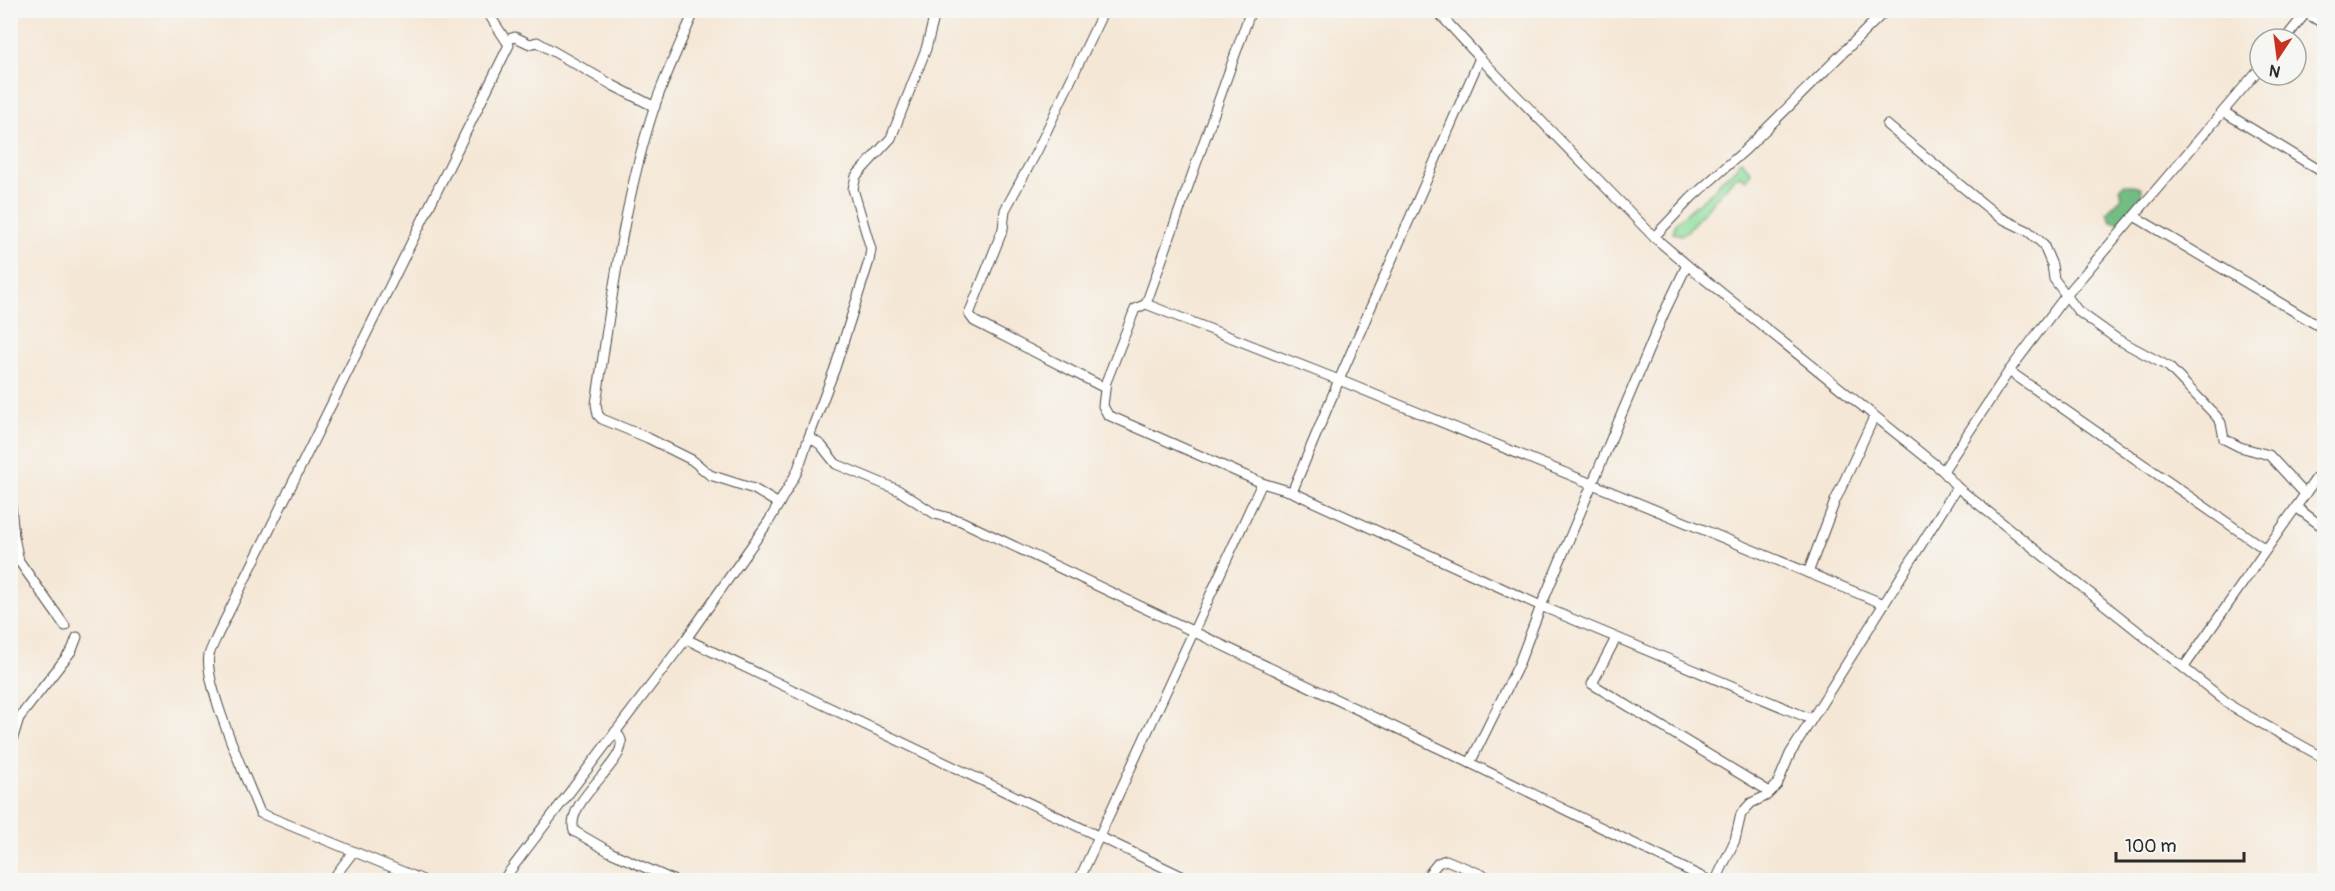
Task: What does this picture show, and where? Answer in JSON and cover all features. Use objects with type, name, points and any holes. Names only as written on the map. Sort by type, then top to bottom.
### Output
[{"type":"street","points":[[423,880],[260,813],[217,702],[209,674],[209,656],[509,45],[486,10]]},
{"type":"street","points":[[695,10],[655,107],[635,178],[596,404],[598,415],[602,419],[692,460],[710,475],[754,489],[778,504]]},
{"type":"street","points":[[503,880],[686,639],[770,522],[797,472],[842,346],[872,249],[853,189],[856,176],[891,138],[926,49],[936,10]]},
{"type":"street","points":[[1101,386],[974,321],[969,314],[1003,229],[1005,210],[1037,151],[1104,10]]},
{"type":"street","points":[[1251,10],[1146,304],[1135,309],[1106,382],[1102,406],[1108,415],[1262,483],[1292,492],[1541,606],[1811,720]]},
{"type":"street","points":[[1436,10],[1654,237],[1687,265],[1943,471],[1957,487],[2235,708],[2325,758]]},
{"type":"street","points":[[1654,237],[1684,205],[1744,151],[1886,10]]},
{"type":"street","points":[[2294,27],[2307,12],[2325,24]]},
{"type":"street","points":[[506,40],[515,37],[530,44],[537,42],[655,107]]},
{"type":"street","points":[[1292,492],[1480,58]]},
{"type":"street","points":[[1943,471],[2009,371],[2066,296],[2248,82]]},
{"type":"street","points":[[2223,112],[2325,173]]},
{"type":"street","points":[[1887,125],[1999,217],[2028,231],[2043,244],[2052,265],[2054,279],[2078,311],[2117,339],[2169,367],[2216,416],[2221,423],[2224,439],[2240,447],[2269,455],[2305,494]]},
{"type":"street","points":[[2134,216],[2325,329]]},
{"type":"street","points":[[1470,763],[1518,666],[1664,313],[1687,265]]},
{"type":"street","points":[[1146,304],[1339,380],[1884,604]]},
{"type":"street","points":[[2009,371],[2265,549]]},
{"type":"street","points":[[1808,573],[1835,501],[1874,417]]},
{"type":"street","points":[[809,437],[821,445],[836,464],[898,490],[935,514],[962,521],[1470,763],[1708,880]]},
{"type":"street","points":[[2184,667],[2325,466]]},
{"type":"street","points":[[1079,880],[1262,483]]},
{"type":"street","points":[[1716,880],[1735,840],[1741,814],[1751,803],[1777,785],[1786,763],[1811,720],[1957,487]]},
{"type":"street","points":[[10,494],[19,561],[65,626]]},
{"type":"street","points":[[2296,507],[2325,528]]},
{"type":"street","points":[[10,747],[19,718],[72,650],[77,637]]},
{"type":"street","points":[[1616,638],[1592,684],[1770,792]]},
{"type":"street","points":[[686,639],[1190,880]]},
{"type":"street","points":[[615,732],[621,736],[622,747],[613,763],[573,815],[574,831],[610,852],[673,880]]},
{"type":"street","points":[[335,880],[335,876],[353,852]]},
{"type":"street","points":[[1424,880],[1438,863],[1446,860],[1495,880]]},
{"type":"green space","points":[[1741,160],[1751,172],[1747,180],[1740,176],[1734,178],[1687,231],[1681,235],[1673,233],[1676,222],[1715,189],[1719,182],[1737,168]]},
{"type":"green space","points":[[2125,184],[2142,188],[2141,199],[2119,223],[2111,221],[2107,212],[2122,197],[2120,187]]}]
